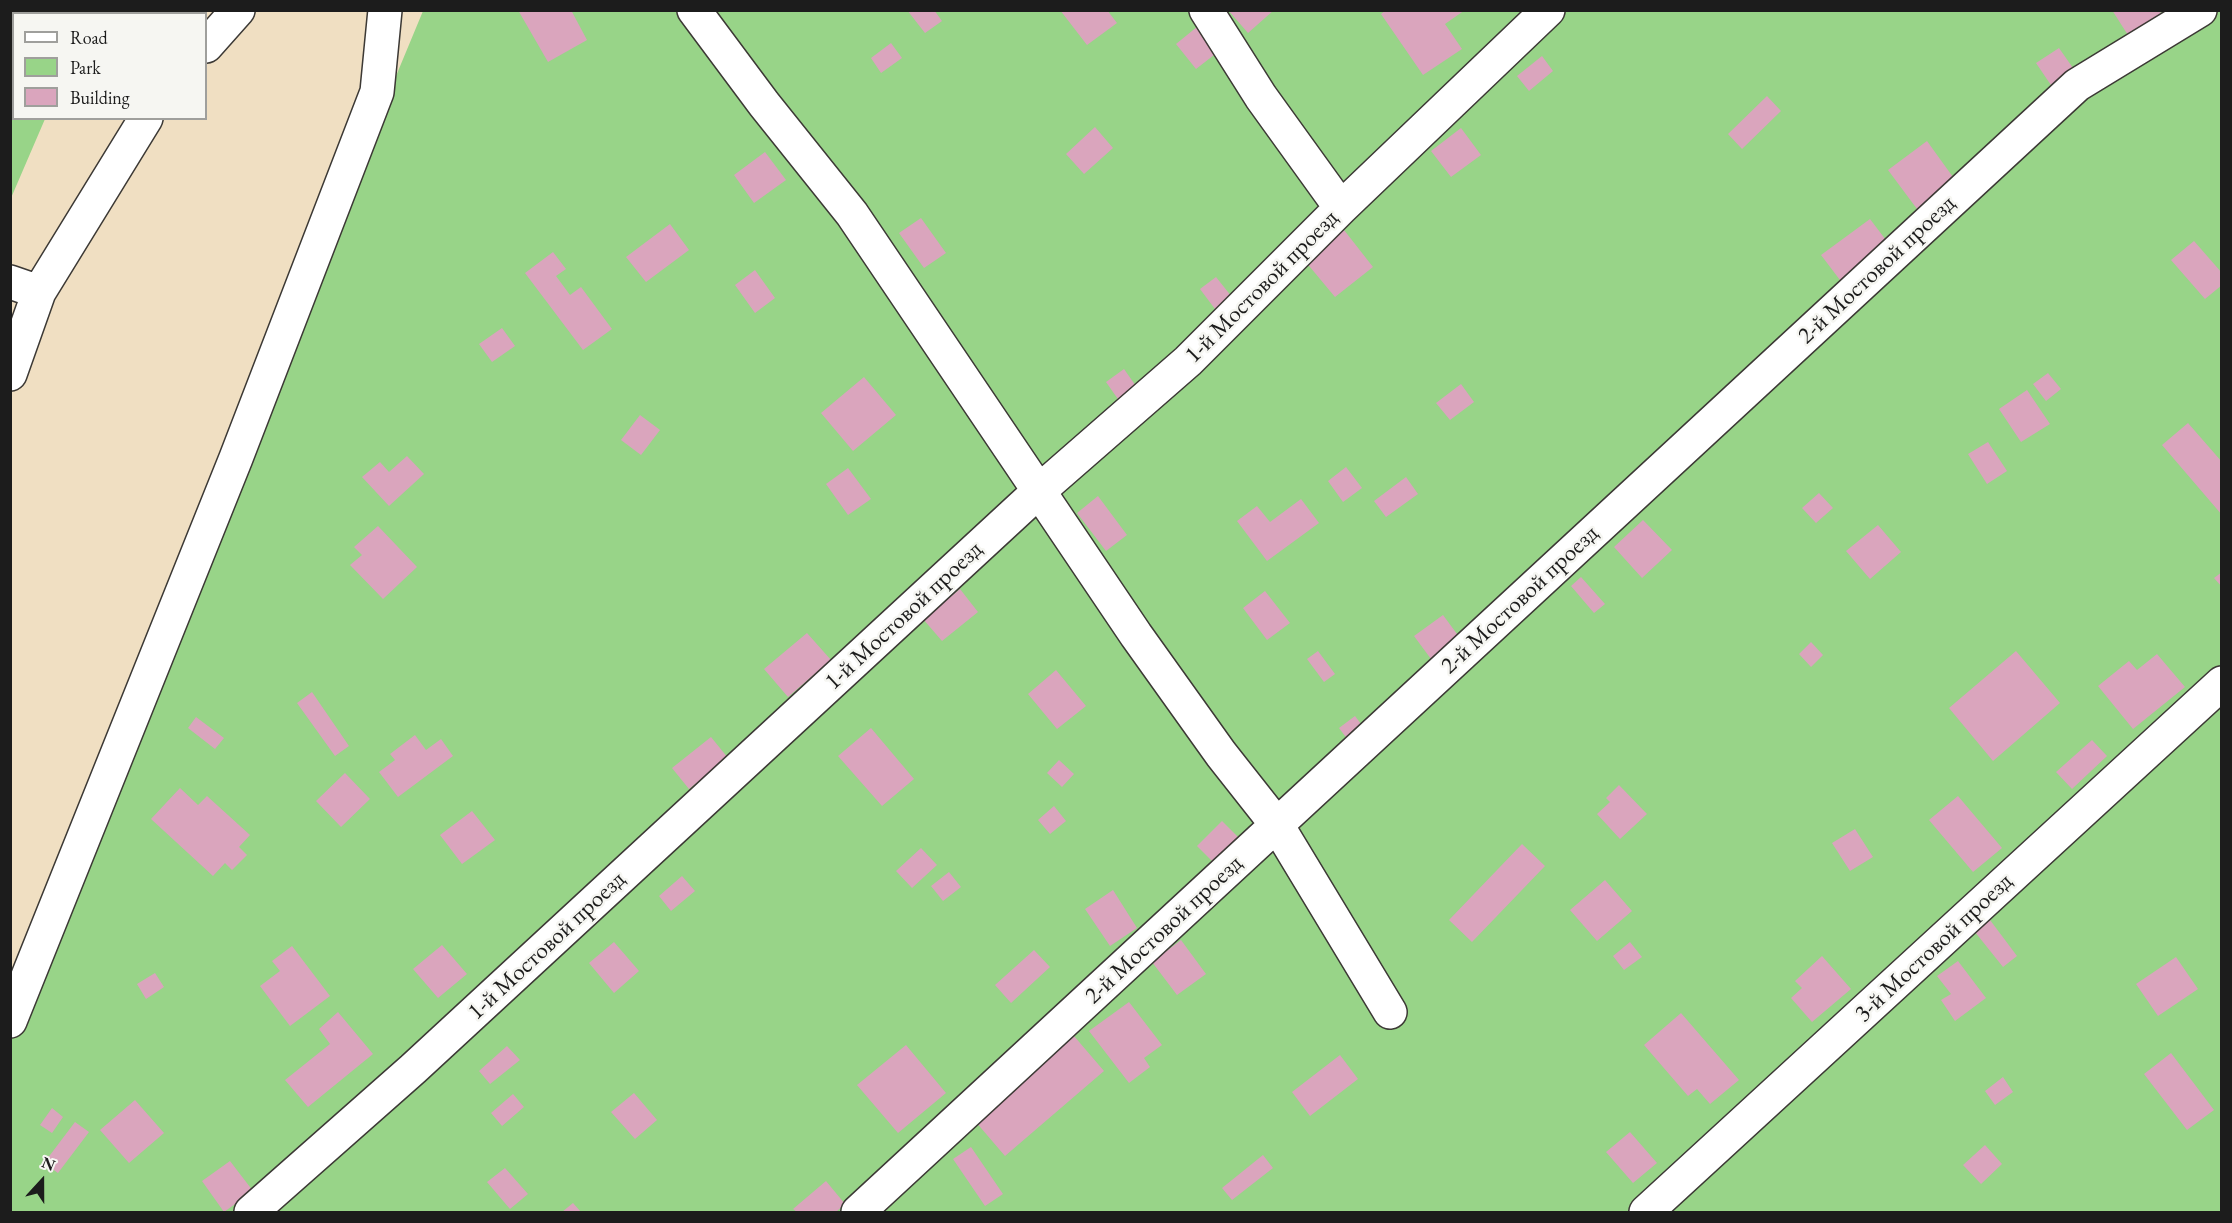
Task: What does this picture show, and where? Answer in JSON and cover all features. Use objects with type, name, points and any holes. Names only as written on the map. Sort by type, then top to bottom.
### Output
[{"type":"lane","points":[[207,45],[238,10]]},
{"type":"lane","points":[[10,1021],[236,458],[377,92],[385,10]]},
{"type":"lane","points":[[694,10],[777,121],[852,214],[1136,635],[1221,754],[1277,825],[1390,1012]]},
{"type":"lane","points":[[1206,10],[1261,97],[1341,208]]},
{"type":"lane","name":"1-й Мостовой проезд","points":[[251,1212],[413,1069],[1039,491],[1188,361],[1341,208],[1548,10]]},
{"type":"lane","name":"2-й Мостовой проезд","points":[[858,1212],[2077,85],[2200,10]]},
{"type":"lane","points":[[10,374],[25,287],[145,120]]},
{"type":"lane","name":"3-й Мостовой проезд","points":[[1646,1212],[2222,683]]},
{"type":"green space","points":[[11,10],[91,11],[12,12],[12,120],[45,120],[11,198]]},
{"type":"green space","points":[[423,11],[2221,11],[2221,1212],[11,1212],[11,1003]]},
{"type":"building","points":[[518,10],[571,10],[587,40],[548,62]]},
{"type":"building","points":[[907,10],[934,10],[942,21],[925,33]]},
{"type":"building","points":[[1060,10],[1107,10],[1117,23],[1087,45]]},
{"type":"building","points":[[1228,10],[1274,10],[1248,33]]},
{"type":"building","points":[[1386,10],[1465,10],[1445,24],[1462,49],[1423,75],[1381,14]]},
{"type":"building","points":[[2112,10],[2159,10],[2166,21],[2133,43]]},
{"type":"building","points":[[1203,22],[1223,48],[1196,69],[1176,44]]},
{"type":"building","points":[[891,43],[902,58],[881,73],[871,58]]},
{"type":"building","points":[[2059,48],[2080,78],[2057,94],[2036,63]]},
{"type":"building","points":[[1542,56],[1553,71],[1529,91],[1517,76]]},
{"type":"building","points":[[1767,96],[1781,111],[1742,149],[1728,134]]},
{"type":"building","points":[[1095,127],[1113,148],[1084,174],[1066,154]]},
{"type":"building","points":[[1461,128],[1481,155],[1451,177],[1431,151]]},
{"type":"building","points":[[1927,141],[1958,184],[1920,213],[1888,170]]},
{"type":"building","points":[[765,152],[786,180],[754,203],[734,175]]},
{"type":"building","points":[[921,218],[946,253],[924,268],[899,233]]},
{"type":"building","points":[[1870,219],[1892,248],[1843,284],[1821,255]]},
{"type":"building","points":[[670,224],[689,250],[646,282],[626,257]]},
{"type":"building","points":[[1344,230],[1373,267],[1335,297],[1305,261]]},
{"type":"building","points":[[2194,241],[2222,273],[2222,285],[2205,299],[2171,260]]},
{"type":"building","points":[[553,252],[566,269],[556,276],[570,295],[581,287],[612,329],[583,350],[525,273]]},
{"type":"building","points":[[755,270],[775,298],[755,313],[735,285]]},
{"type":"building","points":[[1216,277],[1232,297],[1215,309],[1200,289]]},
{"type":"building","points":[[502,328],[515,346],[492,362],[479,344]]},
{"type":"building","points":[[1124,369],[1138,389],[1120,402],[1106,382]]},
{"type":"building","points":[[2048,373],[2061,389],[2046,401],[2033,384]]},
{"type":"building","points":[[864,377],[896,415],[853,451],[821,413]]},
{"type":"building","points":[[1461,384],[1474,402],[1450,420],[1436,403]]},
{"type":"building","points":[[2027,390],[2050,424],[2021,442],[1999,409]]},
{"type":"building","points":[[640,415],[660,430],[641,455],[621,440]]},
{"type":"building","points":[[2188,423],[2222,462],[2222,515],[2162,445]]},
{"type":"building","points":[[1988,442],[2007,471],[1987,484],[1968,454]]},
{"type":"building","points":[[407,456],[424,474],[389,506],[362,477],[380,462],[389,472]]},
{"type":"building","points":[[1346,467],[1362,488],[1343,502],[1328,481]]},
{"type":"building","points":[[848,468],[871,499],[848,515],[826,484]]},
{"type":"building","points":[[1406,477],[1418,494],[1386,517],[1374,501]]},
{"type":"building","points":[[1819,493],[1833,508],[1816,523],[1802,508]]},
{"type":"building","points":[[1098,496],[1127,535],[1106,551],[1077,513]]},
{"type":"building","points":[[1301,499],[1319,523],[1267,561],[1237,521],[1257,506],[1270,522]]},
{"type":"building","points":[[1643,520],[1672,550],[1642,578],[1614,547]]},
{"type":"building","points":[[1878,525],[1901,552],[1870,579],[1846,551]]},
{"type":"building","points":[[378,526],[417,567],[383,599],[350,565],[362,555],[354,547]]},
{"type":"building","points":[[2222,572],[2222,587],[2214,578]]},
{"type":"building","points":[[1581,577],[1605,604],[1594,613],[1571,586]]},
{"type":"building","points":[[960,589],[978,612],[942,641],[923,619]]},
{"type":"building","points":[[1265,591],[1290,623],[1267,640],[1243,608]]},
{"type":"building","points":[[1443,615],[1460,638],[1431,659],[1414,636]]},
{"type":"building","points":[[807,633],[831,660],[788,697],[764,669]]},
{"type":"building","points":[[1811,642],[1823,655],[1811,667],[1799,654]]},
{"type":"building","points":[[1318,651],[1335,674],[1324,682],[1307,659]]},
{"type":"building","points":[[2016,651],[2060,703],[1993,761],[1949,708]]},
{"type":"building","points":[[2157,654],[2185,687],[2133,729],[2098,686],[2129,661],[2137,670]]},
{"type":"building","points":[[1056,670],[1086,706],[1057,729],[1028,694]]},
{"type":"building","points":[[312,692],[349,746],[335,756],[297,703]]},
{"type":"building","points":[[1355,716],[1367,732],[1351,744],[1339,728]]},
{"type":"building","points":[[196,717],[224,738],[215,749],[188,728]]},
{"type":"building","points":[[871,728],[914,779],[882,806],[838,756]]},
{"type":"building","points":[[415,735],[426,750],[441,739],[453,756],[398,797],[379,772],[395,760],[390,754]]},
{"type":"building","points":[[711,737],[728,758],[689,789],[672,768]]},
{"type":"building","points":[[2092,740],[2107,756],[2072,789],[2056,772]]},
{"type":"building","points":[[1059,760],[1074,774],[1062,787],[1047,773]]},
{"type":"building","points":[[345,773],[370,799],[341,827],[316,801]]},
{"type":"building","points":[[1619,785],[1647,814],[1620,839],[1597,814],[1610,802],[1606,798]]},
{"type":"building","points":[[180,788],[198,805],[207,796],[250,835],[239,847],[247,855],[232,870],[225,863],[213,876],[151,819]]},
{"type":"building","points":[[1958,796],[2002,848],[1973,872],[1929,820]]},
{"type":"building","points":[[1054,806],[1066,821],[1050,834],[1038,820]]},
{"type":"building","points":[[472,811],[495,840],[462,864],[440,835]]},
{"type":"building","points":[[1222,821],[1238,837],[1213,862],[1197,846]]},
{"type":"building","points":[[1855,829],[1873,857],[1850,871],[1832,843]]},
{"type":"building","points":[[1522,844],[1545,866],[1472,942],[1449,920]]},
{"type":"building","points":[[921,848],[937,865],[912,888],[896,871]]},
{"type":"building","points":[[949,872],[961,887],[943,901],[931,886]]},
{"type":"building","points":[[682,876],[695,891],[671,911],[659,896]]},
{"type":"building","points":[[1605,880],[1632,911],[1597,941],[1570,910]]},
{"type":"building","points":[[1113,890],[1137,928],[1110,946],[1085,909]]},
{"type":"building","points":[[1990,920],[2017,956],[2003,967],[1975,932]]},
{"type":"building","points":[[1181,940],[1206,974],[1177,995],[1152,962]]},
{"type":"building","points":[[614,942],[639,971],[614,993],[589,963]]},
{"type":"building","points":[[1630,942],[1642,957],[1624,970],[1613,956]]},
{"type":"building","points":[[442,945],[467,974],[438,998],[413,969]]},
{"type":"building","points":[[292,946],[330,996],[290,1026],[260,986],[280,971],[272,961]]},
{"type":"building","points":[[1034,950],[1050,967],[1011,1003],[995,985]]},
{"type":"building","points":[[1822,956],[1851,989],[1812,1022],[1791,998],[1802,988],[1795,981]]},
{"type":"building","points":[[2176,957],[2198,989],[2158,1016],[2136,984]]},
{"type":"building","points":[[1958,961],[1986,998],[1955,1021],[1941,1000],[1951,994],[1937,976]]},
{"type":"building","points":[[155,973],[164,987],[146,999],[137,984]]},
{"type":"building","points":[[1129,1002],[1162,1045],[1144,1058],[1150,1067],[1129,1083],[1089,1031]]},
{"type":"building","points":[[338,1012],[373,1054],[308,1107],[285,1080],[330,1044],[319,1029]]},
{"type":"building","points":[[1681,1013],[1739,1080],[1710,1104],[1697,1089],[1688,1096],[1644,1045]]},
{"type":"building","points":[[1074,1036],[1104,1071],[1005,1156],[975,1121]]},
{"type":"building","points":[[906,1045],[946,1093],[898,1133],[857,1085]]},
{"type":"building","points":[[507,1046],[520,1060],[490,1084],[479,1071]]},
{"type":"building","points":[[2171,1053],[2214,1110],[2187,1130],[2144,1074]]},
{"type":"building","points":[[1340,1055],[1358,1079],[1310,1116],[1292,1092]]},
{"type":"building","points":[[2003,1077],[2013,1092],[1995,1105],[1985,1091]]},
{"type":"building","points":[[634,1093],[657,1120],[635,1139],[611,1112]]},
{"type":"building","points":[[513,1094],[524,1107],[502,1126],[491,1113]]},
{"type":"building","points":[[135,1100],[164,1133],[129,1163],[100,1130]]},
{"type":"building","points":[[52,1108],[63,1117],[52,1133],[40,1125]]},
{"type":"building","points":[[75,1122],[89,1132],[58,1173],[44,1163]]},
{"type":"building","points":[[1630,1132],[1657,1163],[1633,1183],[1606,1152]]},
{"type":"building","points":[[1985,1145],[2002,1164],[1981,1184],[1963,1165]]},
{"type":"building","points":[[971,1147],[1003,1194],[985,1206],[953,1159]]},
{"type":"building","points":[[1263,1155],[1273,1168],[1232,1200],[1222,1188]]},
{"type":"building","points":[[230,1161],[253,1191],[224,1212],[202,1181]]},
{"type":"building","points":[[505,1168],[528,1194],[510,1209],[487,1182]]},
{"type":"building","points":[[826,1181],[845,1204],[836,1212],[797,1212],[793,1209]]},
{"type":"building","points":[[573,1203],[581,1212],[562,1212]]}]
